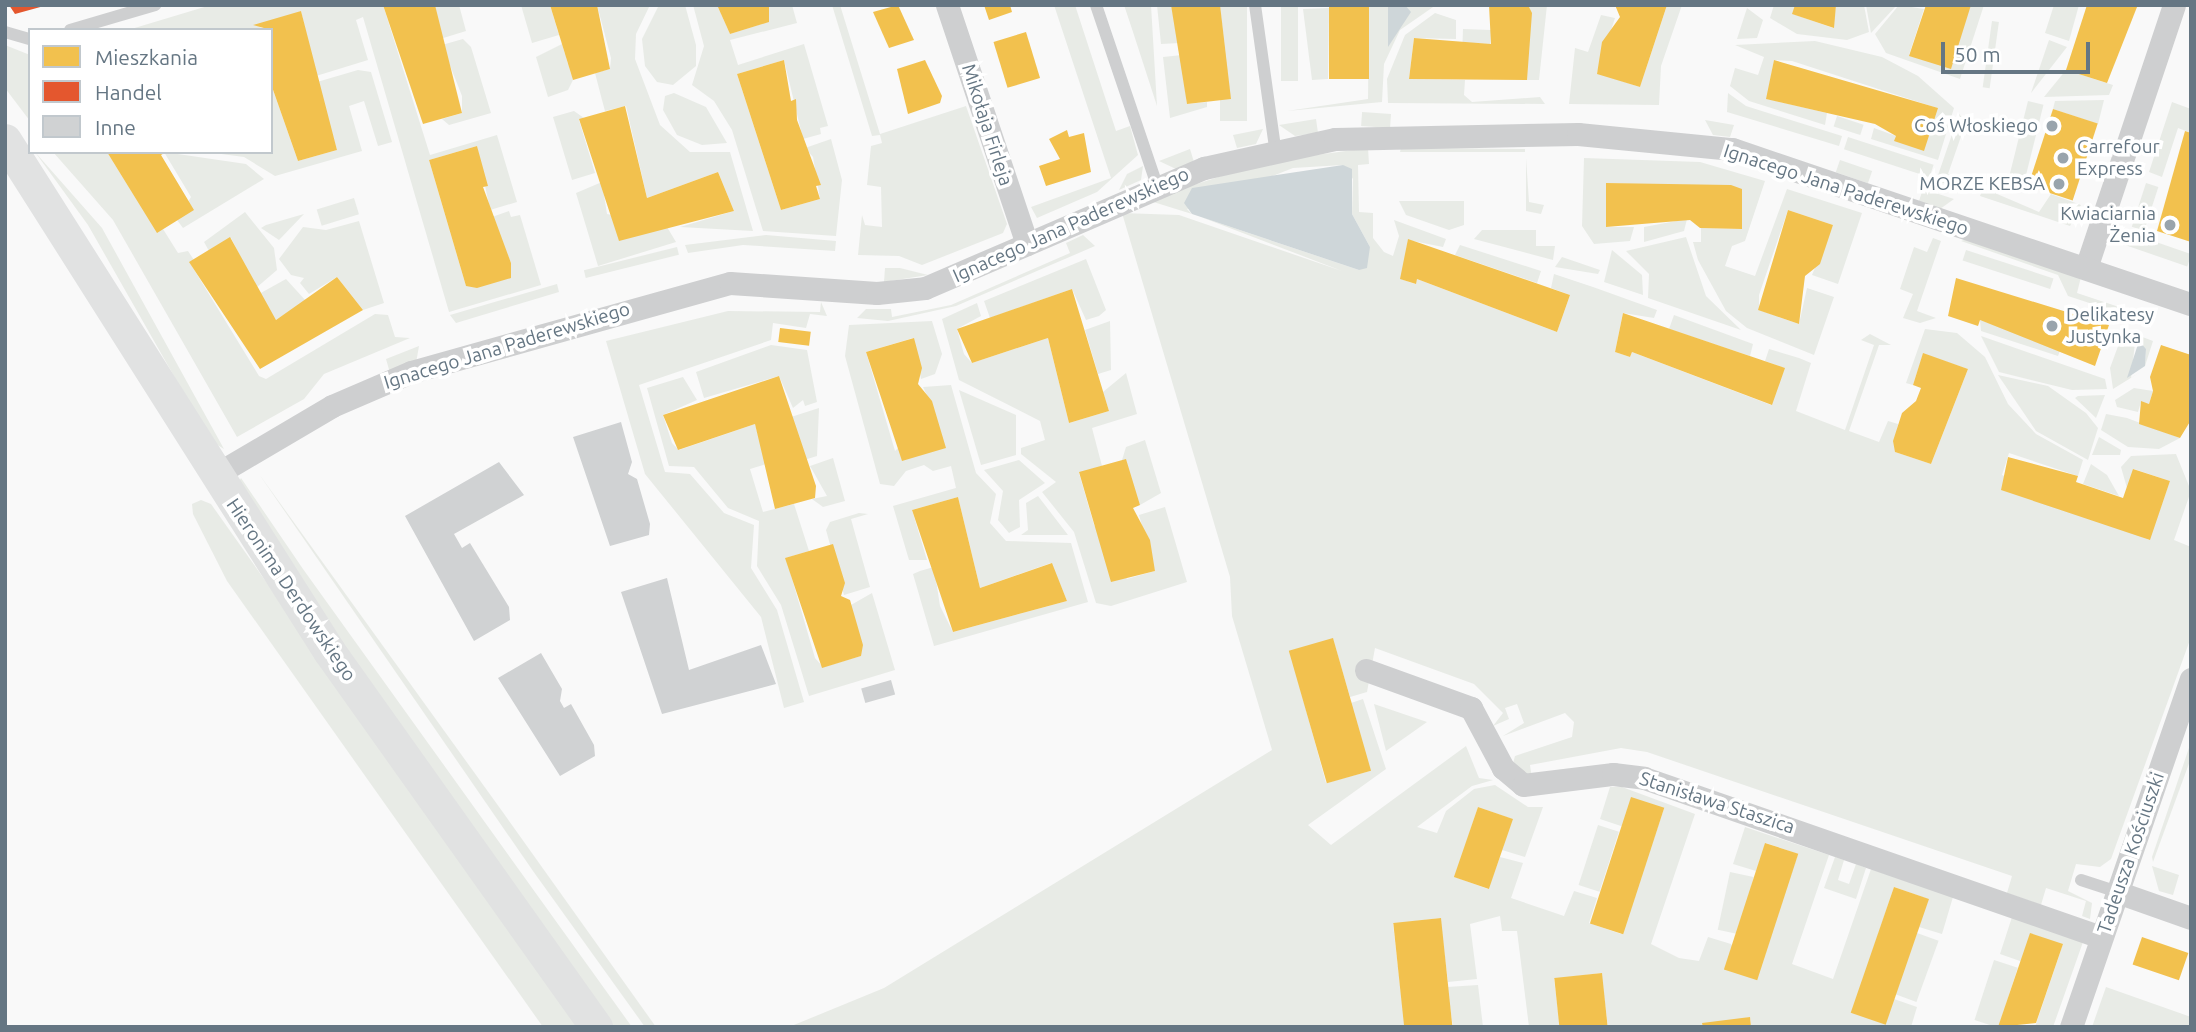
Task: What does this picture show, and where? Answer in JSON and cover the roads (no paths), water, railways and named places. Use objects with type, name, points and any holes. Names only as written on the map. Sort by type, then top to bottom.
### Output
[{"type":"main road","name":"Hieronima Derdowskiego","points":[[5,140],[215,475],[329,650],[596,1027]]},
{"type":"street","name":"Mikołaja Firleja","points":[[947,5],[1027,244]]},
{"type":"street","points":[[2086,268],[2174,5]]},
{"type":"street","name":"Ignacego Jana Paderewskiego","points":[[215,475],[388,380],[695,289],[771,281],[908,292],[1027,244],[1157,185],[1275,148],[1347,139],[1578,134],[1732,149],[2191,304]]},
{"type":"street","name":"Stanisława Staszica","points":[[1366,670],[1471,708],[1503,768],[1523,785],[1613,774],[1644,778],[2101,937]]},
{"type":"street","name":"Tadeusza Kościuszki","points":[[2071,1027],[2191,679]]},
{"type":"street","points":[[2117,892],[2191,919]]},
{"type":"lane","points":[[76,28],[155,5]]},
{"type":"lane","points":[[1096,5],[1157,185]]},
{"type":"lane","points":[[1255,5],[1275,148]]},
{"type":"lane","points":[[5,32],[28,38]]},
{"type":"lane","points":[[2081,880],[2117,892]]},
{"type":"place","name":"Coś Włoskiego","points":[[2052,126]]},
{"type":"place","name":"Carrefour Express","points":[[2063,158]]},
{"type":"place","name":"MORZE KEBSA","points":[[2059,184]]},
{"type":"place","name":"Kwiaciarnia Żenia","points":[[2170,225]]},
{"type":"place","name":"Delikatesy Justynka","points":[[2052,326]]}]
